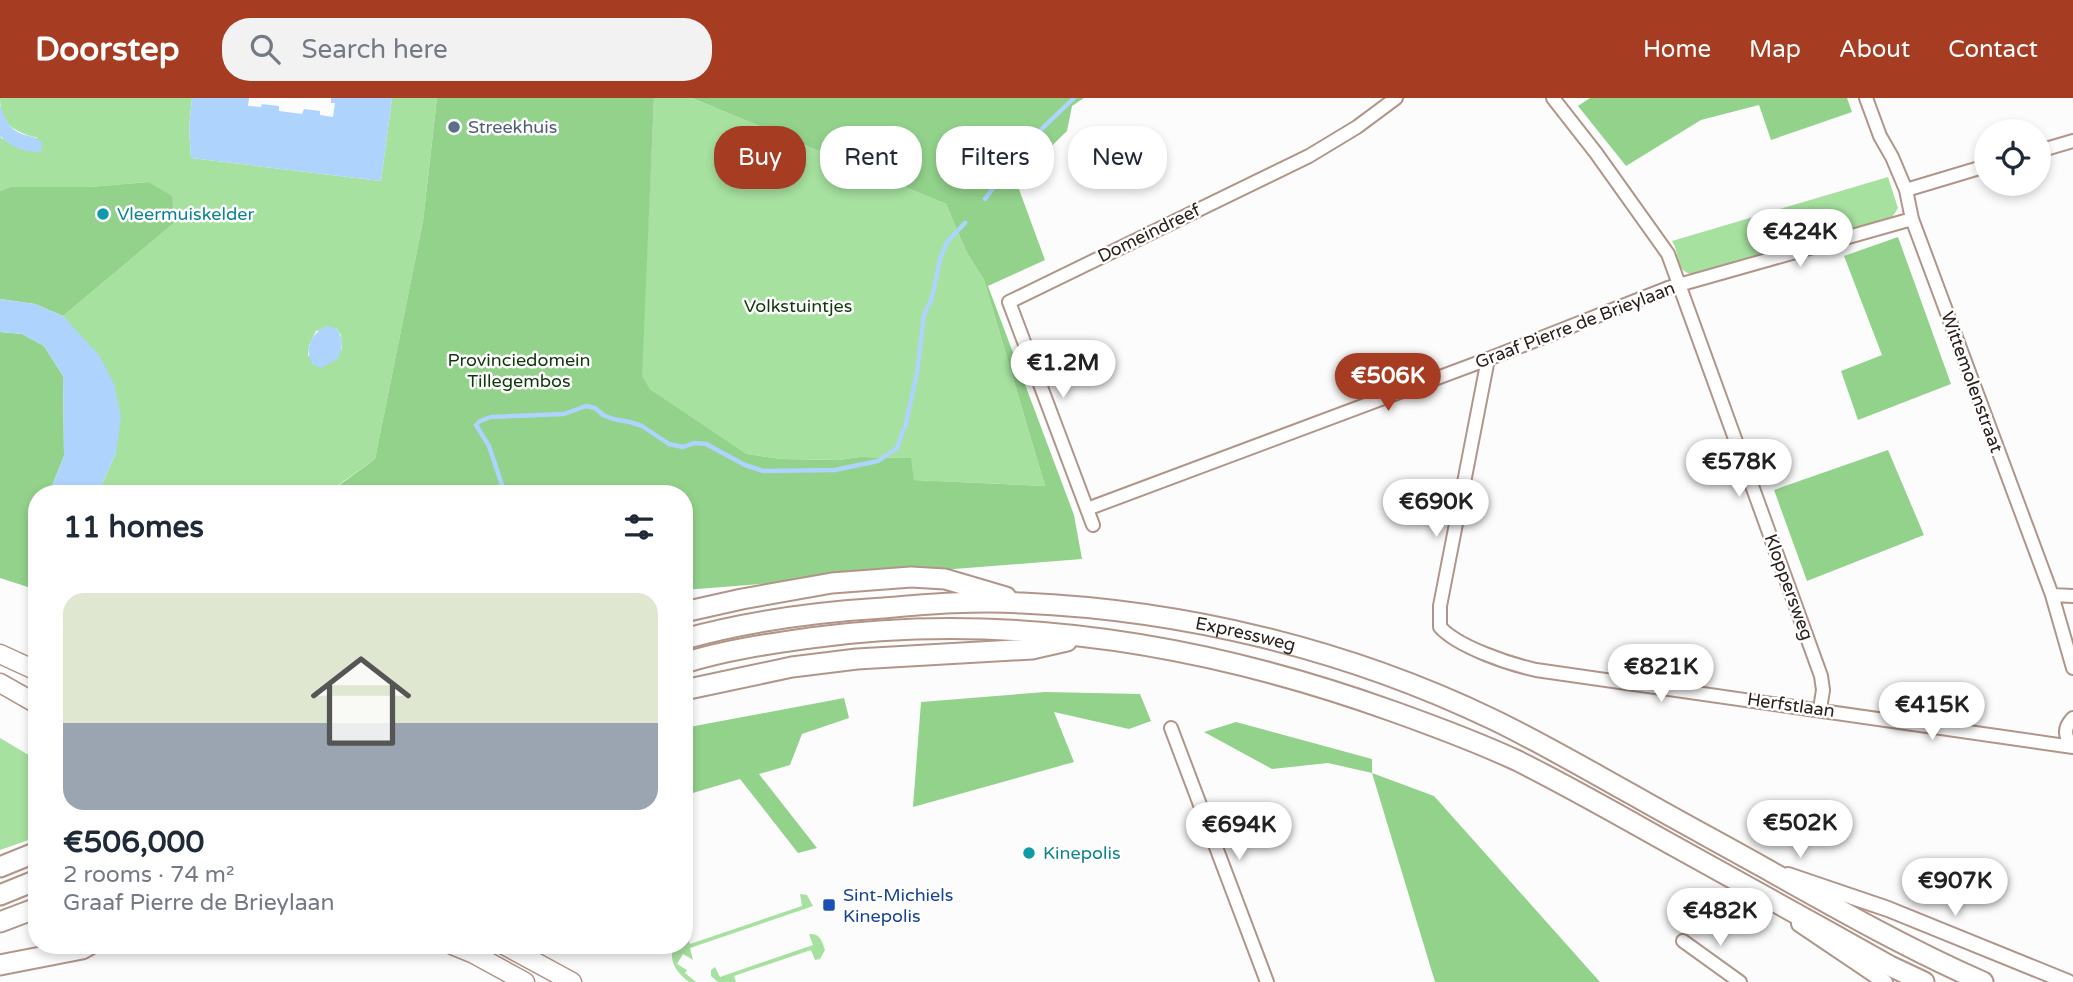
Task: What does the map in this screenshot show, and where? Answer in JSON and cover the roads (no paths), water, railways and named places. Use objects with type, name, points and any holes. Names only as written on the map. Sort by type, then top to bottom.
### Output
[{"type":"highway","points":[[693,610],[832,583],[911,577],[945,579],[1021,602]]},
{"type":"highway","name":"Expressweg","points":[[693,637],[776,619],[837,611],[951,603],[1021,602],[1161,616],[1218,626],[1290,644],[1362,667],[1494,720],[1900,943],[1983,982]]},
{"type":"highway","name":"Expressweg","points":[[693,660],[774,643],[902,628],[950,627],[1130,642],[1265,670],[1323,686],[1443,729],[1515,760],[1890,966],[1924,982]]},
{"type":"highway","points":[[693,688],[792,667],[858,659],[1032,649],[1085,637]]},
{"type":"highway","points":[[0,867],[28,856]]},
{"type":"highway","points":[[0,895],[28,884]]},
{"type":"highway","points":[[0,922],[28,911]]},
{"type":"highway","points":[[0,965],[56,954]]},
{"type":"main road","points":[[0,654],[28,667]]},
{"type":"main road","points":[[0,683],[28,699]]},
{"type":"main road","points":[[474,954],[525,982]]},
{"type":"main road","points":[[521,954],[572,982]]},
{"type":"street","name":"Domeindreef","points":[[1087,509],[1009,302],[1309,156],[1357,127],[1395,98]]},
{"type":"street","name":"Kloppersweg","points":[[1553,98],[1668,254],[1823,682],[1820,709]]},
{"type":"street","name":"Wittemolenstraat","points":[[1866,98],[1880,136],[1906,190],[1912,219],[2052,595],[2073,668]]},
{"type":"street","points":[[2051,147],[2073,141]]},
{"type":"street","points":[[1906,190],[1974,170]]},
{"type":"street","name":"Graaf Pierre de Brieylaan","points":[[1087,509],[1488,359],[1668,288],[1912,219]]},
{"type":"street","name":"Herfstlaan","points":[[1488,359],[1440,606],[1440,627],[1447,635],[1509,663],[1535,670],[2072,746]]},
{"type":"street","points":[[1087,509],[1093,525]]},
{"type":"street","points":[[2052,595],[2073,596]]},
{"type":"street","points":[[2048,742],[2060,736],[2070,722]]},
{"type":"street","points":[[2070,722],[2067,740],[2072,746]]},
{"type":"street","points":[[1171,729],[1267,982]]},
{"type":"street","name":"Expressweg","points":[[1760,865],[1888,909],[2068,982]]},
{"type":"street","name":"Expressweg","points":[[1728,876],[1885,982]]},
{"type":"street","points":[[1683,941],[1740,982]]},
{"type":"water","points":[[192,98],[249,98],[248,106],[279,106],[279,111],[302,114],[304,109],[320,111],[320,115],[333,117],[335,103],[331,103],[331,98],[392,98],[381,181],[191,158],[189,128]]},
{"type":"water","points":[[0,105],[12,128],[37,138],[42,143],[41,152],[19,148],[0,136]]},
{"type":"water","points":[[0,299],[35,304],[63,316],[99,355],[114,384],[121,417],[116,453],[102,485],[52,485],[64,456],[63,376],[44,346],[22,334],[0,332]]},
{"type":"water","points":[[326,326],[336,328],[342,347],[338,359],[321,368],[312,364],[309,347],[316,333]]},
{"type":"waterway","points":[[985,199],[1026,144],[1074,98]]},
{"type":"waterway","points":[[502,485],[489,446],[476,425],[480,421],[491,417],[564,414],[586,406],[595,408],[613,419],[642,426],[669,444],[683,447],[694,443],[706,444],[745,465],[763,471],[835,470],[878,461],[897,448],[906,423],[917,373],[924,315],[932,298],[940,259],[947,242],[965,223]]},
{"type":"place","name":"Streekhuis","points":[[454,127]]},
{"type":"place","name":"Vleermuiskelder","points":[[103,214]]},
{"type":"place","name":"Kinepolis","points":[[1029,853]]},
{"type":"place","name":"Sint-Michiels Kinepolis","points":[[829,905]]},
{"type":"park label","name":"Volkstuintjes","points":[[798,306]]},
{"type":"park label","name":"Provinciedomein Tillegembos","points":[[519,370]]}]
